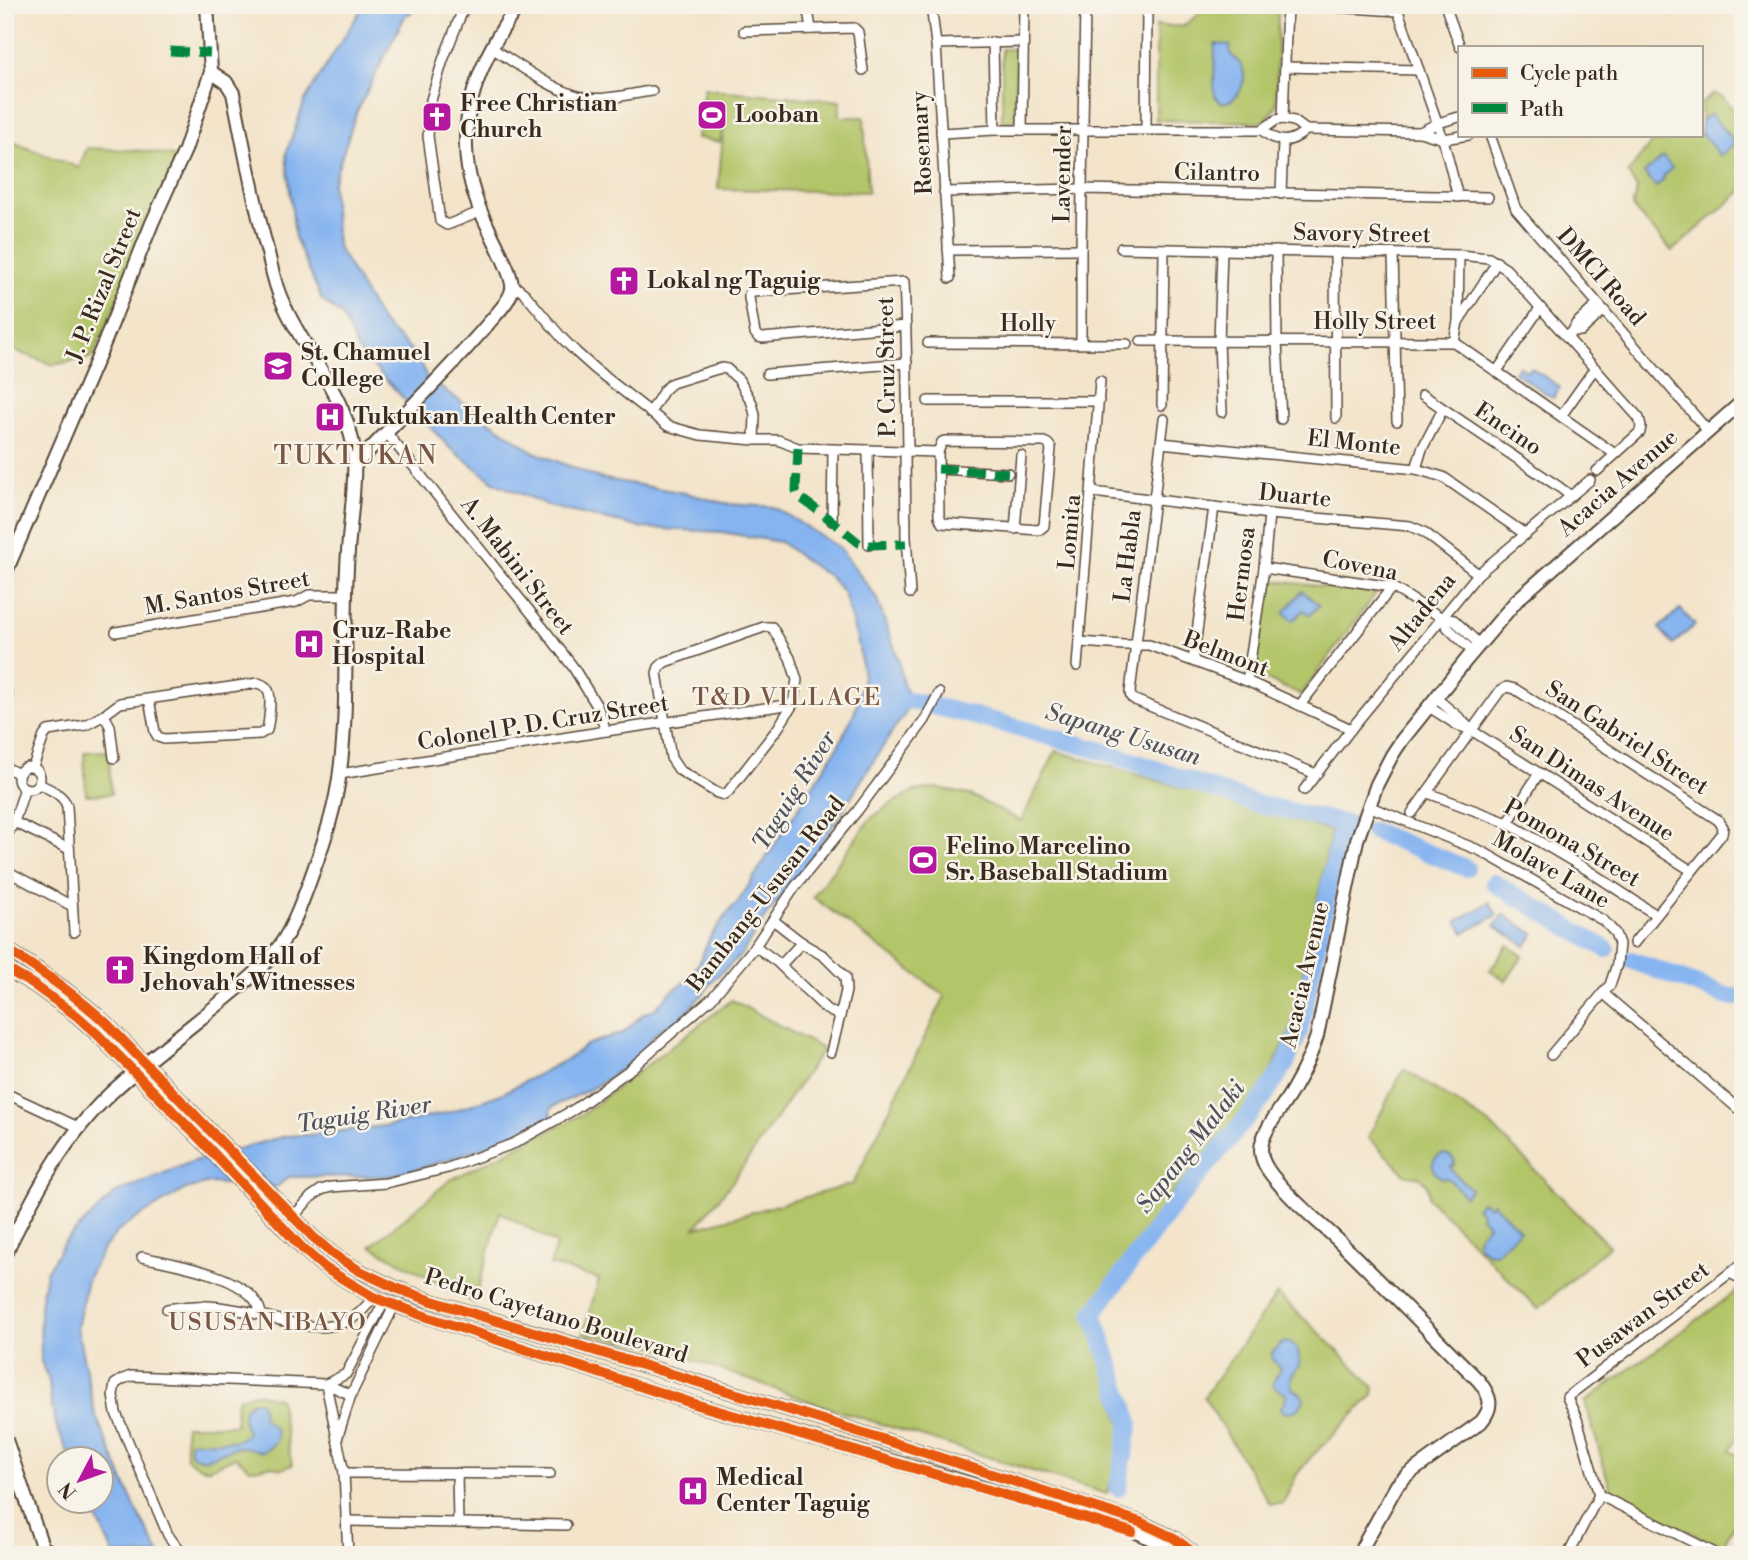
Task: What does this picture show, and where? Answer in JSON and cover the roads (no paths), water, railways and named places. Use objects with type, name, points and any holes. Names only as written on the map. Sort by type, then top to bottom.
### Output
[{"type":"main road","name":"J. P. Rizal Street","points":[[5,574],[185,150],[211,72],[207,5]]},
{"type":"main road","points":[[356,464],[457,360],[506,301],[512,289],[509,274],[480,212],[470,179],[466,134],[469,113],[482,69],[519,5]]},
{"type":"main road","points":[[5,1254],[39,1189],[78,1127],[140,1068],[243,985],[280,945],[292,925],[330,825],[340,774],[346,681],[346,595],[356,464],[353,443],[329,381],[282,302],[262,232],[232,88],[211,72]]},
{"type":"main road","name":"Acacia Avenue","points":[[1358,1555],[1397,1485],[1481,1422],[1488,1413],[1490,1404],[1487,1392],[1479,1381],[1282,1188],[1263,1159],[1263,1139],[1294,1089],[1317,1036],[1357,840],[1368,806],[1392,755],[1476,648],[1527,591],[1743,401]]},
{"type":"main road","name":"Pedro Cayetano Boulevard","points":[[5,948],[40,970],[107,1024],[140,1068],[208,1138],[334,1255],[360,1271],[432,1301],[1140,1522],[1174,1538],[1196,1555]]},
{"type":"main road","name":"Pedro Cayetano Boulevard","points":[[5,968],[77,1016],[140,1068]]},
{"type":"main road","name":"Pedro Cayetano Boulevard","points":[[208,1138],[270,1214],[303,1249],[325,1268],[384,1302],[698,1405],[1139,1533],[1178,1555]]},
{"type":"main road","points":[[426,1317],[432,1301]]},
{"type":"main road","points":[[733,1415],[739,1395]]},
{"type":"main road","points":[[5,1437],[40,1550]]},
{"type":"street","points":[[467,5],[443,60],[432,100],[428,136],[440,221],[447,225],[480,212]]},
{"type":"street","points":[[804,5],[811,29]]},
{"type":"street","name":"Rosemary","points":[[931,5],[936,44],[950,278]]},
{"type":"street","points":[[1022,130],[1024,5]]},
{"type":"street","name":"Lavender","points":[[1082,343],[1085,5]]},
{"type":"street","points":[[1146,130],[1147,5]]},
{"type":"street","points":[[1283,119],[1287,5]]},
{"type":"street","points":[[1302,5],[1397,8],[1438,123],[1458,197]]},
{"type":"street","points":[[1445,5],[1460,46]]},
{"type":"street","points":[[744,32],[851,27],[856,29],[859,35],[863,70]]},
{"type":"street","points":[[993,42],[995,130]]},
{"type":"street","points":[[936,44],[1023,42]]},
{"type":"street","points":[[492,48],[554,86],[589,99],[652,91]]},
{"type":"street","points":[[1285,67],[1419,70]]},
{"type":"street","points":[[1420,132],[1458,117]]},
{"type":"street","points":[[941,133],[995,130],[1262,130],[1276,120],[1283,119],[1294,121],[1306,130],[1420,132],[1443,139],[1462,136]]},
{"type":"street","points":[[1262,130],[1272,138],[1283,141],[1297,138],[1306,130]]},
{"type":"street","name":"DMCI Road","points":[[1490,136],[1516,209],[1708,431]]},
{"type":"street","points":[[1282,194],[1283,141]]},
{"type":"street","name":"Cilantro","points":[[944,192],[1082,189],[1488,197]]},
{"type":"street","name":"Savory Street","points":[[1121,248],[1459,255],[1489,258],[1497,262]]},
{"type":"street","points":[[948,250],[1081,249]]},
{"type":"street","points":[[1162,405],[1164,249]]},
{"type":"street","points":[[1222,250],[1219,342],[1222,412]]},
{"type":"street","points":[[1276,251],[1281,419]]},
{"type":"street","points":[[1335,252],[1336,418]]},
{"type":"street","points":[[1393,253],[1397,421]]},
{"type":"street","points":[[1454,342],[1458,321],[1459,255]]},
{"type":"street","points":[[1458,321],[1497,262],[1570,334],[1595,368],[1639,418],[1641,426],[1640,432],[1597,471]]},
{"type":"street","name":"P. Cruz Street","points":[[906,327],[762,338],[755,333],[749,294],[904,282],[906,327],[907,363],[906,544],[910,593]]},
{"type":"street","points":[[511,283],[525,294],[576,352],[668,426],[700,435],[778,440],[798,448],[938,452]]},
{"type":"street","points":[[1570,334],[1581,331],[1589,318],[1601,307]]},
{"type":"street","points":[[1497,371],[1541,308]]},
{"type":"street","name":"Holly Street","points":[[1141,341],[1454,342],[1615,454]]},
{"type":"street","name":"Holly","points":[[928,343],[1127,344]]},
{"type":"street","points":[[767,374],[907,363]]},
{"type":"street","points":[[650,413],[664,390],[673,383],[722,368],[727,369],[738,380],[752,403],[755,415],[754,440]]},
{"type":"street","points":[[1561,416],[1595,368]]},
{"type":"street","name":"Lomita","points":[[1077,666],[1100,381]]},
{"type":"street","name":"Encino","points":[[1423,395],[1571,496]]},
{"type":"street","points":[[928,401],[1099,401]]},
{"type":"street","points":[[1416,469],[1422,449],[1443,409]]},
{"type":"street","name":"La Habla","points":[[1164,419],[1131,697],[1316,774]]},
{"type":"street","name":"A. Mabini Street","points":[[386,432],[573,667],[597,706],[606,731]]},
{"type":"street","points":[[945,441],[1048,444],[1051,448],[1044,526],[1039,530],[942,523],[939,516],[938,469],[938,452],[945,441]]},
{"type":"street","name":"El Monte","points":[[1161,443],[1416,469],[1443,477],[1525,534]]},
{"type":"street","points":[[832,520],[833,450]]},
{"type":"street","points":[[868,450],[869,545]]},
{"type":"street","points":[[1015,528],[1021,456]]},
{"type":"street","points":[[938,469],[1008,473]]},
{"type":"street","name":"Altadena","points":[[1304,790],[1478,574],[1590,480]]},
{"type":"street","name":"Duarte","points":[[1093,492],[1269,514],[1410,526],[1424,532],[1478,574]]},
{"type":"street","points":[[1193,660],[1214,507]]},
{"type":"street","name":"Hermosa","points":[[1247,681],[1269,514]]},
{"type":"street","name":"Covena","points":[[1264,568],[1392,587],[1442,618],[1448,628],[1462,634],[1476,648]]},
{"type":"street","points":[[1300,705],[1392,587]]},
{"type":"street","name":"M. Santos Street","points":[[116,632],[296,602],[309,595],[346,595]]},
{"type":"street","points":[[764,627],[772,627],[790,658],[797,680],[793,704],[778,728],[724,796],[674,765],[664,723],[657,673],[664,662],[764,627]]},
{"type":"street","name":"Belmont","points":[[1079,642],[1149,645],[1247,681],[1351,729]]},
{"type":"street","points":[[33,767],[48,731],[86,725],[120,703],[258,683],[270,692],[269,722],[267,730],[260,734],[164,739],[158,737],[155,732],[149,699]]},
{"type":"street","points":[[5,686],[8,711],[5,717]]},
{"type":"street","name":"San Gabriel Street","points":[[1471,730],[1500,691],[1507,687],[1515,689],[1718,820],[1723,827],[1722,834],[1692,871]]},
{"type":"street","name":"Bambang-Ususan Road","points":[[293,1217],[321,1190],[387,1183],[448,1168],[515,1143],[575,1109],[628,1071],[712,998],[755,946],[795,887],[858,810],[925,720],[937,697]]},
{"type":"street","name":"San Dimas Avenue","points":[[1432,702],[1448,714],[1461,719],[1471,730],[1692,871]]},
{"type":"street","name":"Colonel P. D. Cruz Street","points":[[340,774],[793,704]]},
{"type":"street","points":[[104,715],[110,726],[114,758]]},
{"type":"street","points":[[1412,813],[1471,730]]},
{"type":"street","points":[[5,767],[19,774]]},
{"type":"street","points":[[33,767],[23,768],[19,774],[20,784],[25,788],[33,788],[39,784]]},
{"type":"street","points":[[33,767],[40,774],[39,784]]},
{"type":"street","points":[[1508,823],[1539,773]]},
{"type":"street","points":[[39,784],[61,795],[67,806],[74,932]]},
{"type":"street","points":[[5,839],[25,788]]},
{"type":"street","name":"Pomona Street","points":[[1428,793],[1508,823],[1586,869],[1656,915]]},
{"type":"street","name":"Molave Lane","points":[[1368,806],[1481,851],[1604,921],[1615,933],[1619,944],[1611,985],[1551,1055]]},
{"type":"street","points":[[13,822],[69,849]]},
{"type":"street","points":[[5,870],[72,906]]},
{"type":"street","points":[[1634,943],[1692,871]]},
{"type":"street","points":[[773,920],[824,956],[845,977],[846,991],[831,1052]]},
{"type":"street","points":[[780,965],[802,942]]},
{"type":"street","points":[[755,946],[780,965],[826,1009],[841,1016]]},
{"type":"street","points":[[1603,993],[1743,1113]]},
{"type":"street","points":[[5,1093],[78,1127]]},
{"type":"street","points":[[142,1257],[232,1281],[249,1294],[260,1308],[261,1315]]},
{"type":"street","name":"Pusawan Street","points":[[1599,1495],[1577,1419],[1567,1397],[1743,1263]]},
{"type":"street","points":[[1730,1273],[1743,1280]]},
{"type":"street","points":[[167,1309],[196,1306],[224,1308],[321,1328],[341,1325],[384,1302]]},
{"type":"street","points":[[326,1384],[346,1374],[384,1302]]},
{"type":"street","points":[[337,1441],[351,1395],[377,1341],[384,1302]]},
{"type":"street","points":[[367,1335],[377,1341]]},
{"type":"street","points":[[184,1555],[168,1535],[132,1451],[117,1413],[113,1395],[115,1384],[131,1376],[326,1384],[351,1395]]},
{"type":"street","points":[[326,1384],[344,1473],[348,1555]]},
{"type":"street","points":[[344,1473],[550,1474]]},
{"type":"street","points":[[457,1473],[458,1523]]},
{"type":"street","points":[[1568,1555],[1599,1495],[1719,1555]]},
{"type":"street","points":[[347,1521],[566,1525]]},
{"type":"street","points":[[40,1550],[48,1548],[55,1555]]},
{"type":"water","points":[[364,5],[416,5],[410,14],[406,14],[357,111],[332,185],[337,246],[382,323],[419,357],[427,378],[534,452],[599,478],[685,493],[728,504],[774,507],[840,548],[876,597],[898,658],[903,684],[909,695],[905,714],[808,865],[768,913],[741,955],[714,979],[680,1019],[673,1025],[663,1027],[653,1036],[637,1059],[589,1090],[552,1107],[552,1117],[529,1132],[390,1176],[289,1177],[276,1187],[210,1183],[186,1189],[117,1232],[102,1251],[87,1279],[77,1328],[95,1414],[108,1444],[64,1444],[51,1404],[49,1381],[41,1361],[40,1306],[46,1272],[65,1241],[115,1193],[194,1161],[285,1136],[392,1125],[450,1112],[501,1094],[571,1057],[586,1045],[623,1033],[684,983],[699,963],[710,937],[738,902],[837,748],[854,714],[863,676],[859,647],[844,593],[829,576],[780,542],[722,532],[643,528],[552,507],[495,483],[450,448],[358,350],[342,316],[322,300],[295,238],[286,154],[305,100]]},
{"type":"water","points":[[1215,44],[1230,45],[1231,55],[1240,63],[1244,75],[1240,92],[1232,100],[1221,103],[1214,90]]},
{"type":"water","points":[[1710,114],[1735,143],[1720,156],[1702,134],[1702,120]]},
{"type":"water","points":[[1663,157],[1672,168],[1656,187],[1644,173]]},
{"type":"water","points":[[1519,366],[1527,371],[1530,367],[1560,387],[1553,398],[1514,372]]},
{"type":"water","points":[[1302,591],[1319,605],[1310,615],[1303,610],[1293,621],[1284,613]]},
{"type":"water","points":[[1680,609],[1695,625],[1673,644],[1659,628]]},
{"type":"water","points":[[1490,902],[1497,915],[1464,933],[1457,921]]},
{"type":"water","points":[[1503,914],[1534,934],[1526,946],[1495,926]]},
{"type":"water","points":[[1442,1154],[1452,1158],[1455,1164],[1451,1167],[1452,1171],[1471,1189],[1465,1196],[1449,1179],[1434,1172],[1434,1161]]},
{"type":"water","points":[[1483,1201],[1489,1207],[1493,1203],[1520,1230],[1496,1253],[1485,1251],[1477,1243],[1479,1235],[1488,1225],[1476,1207]]},
{"type":"water","points":[[1287,1342],[1298,1351],[1300,1365],[1292,1376],[1293,1390],[1304,1398],[1298,1409],[1286,1413],[1281,1407],[1286,1394],[1273,1384],[1280,1368],[1272,1359],[1272,1353],[1280,1344]]},
{"type":"water","points":[[253,1401],[259,1401],[263,1419],[276,1431],[274,1444],[263,1452],[245,1447],[235,1448],[209,1458],[196,1457],[190,1452],[190,1441],[233,1441],[244,1436],[247,1433],[243,1420],[244,1411]]},
{"type":"water","points":[[116,1463],[160,1555],[114,1555],[95,1514],[116,1514]]},
{"type":"waterway","name":"Sapang Ususan","points":[[886,697],[974,716],[1106,752],[1253,803],[1351,825]]},
{"type":"waterway","name":"Sapang Malaki","points":[[1118,1488],[1130,1422],[1093,1314],[1169,1211],[1263,1098],[1285,1065],[1300,1029],[1342,823]]},
{"type":"waterway","name":"Sapang Ususan","points":[[1373,831],[1466,868]]},
{"type":"waterway","name":"Sapang Ususan","points":[[1494,883],[1606,949]]},
{"type":"waterway","name":"Sapang Ususan","points":[[1631,960],[1729,997],[1743,997]]},
{"type":"place","name":"Looban","points":[[712,115]]},
{"type":"place","name":"Free Christian Church","points":[[437,117]]},
{"type":"place","name":"Lokal ng Taguig","points":[[624,281]]},
{"type":"place","name":"St. Chamuel College","points":[[278,366]]},
{"type":"place","name":"Tuktukan Health Center","points":[[330,417]]},
{"type":"place","name":"Cruz-Rabe Hospital","points":[[309,644]]},
{"type":"place","name":"Felino Marcelino Sr. Baseball Stadium","points":[[923,860]]},
{"type":"place","name":"Kingdom Hall of Jehovah's Witnesses","points":[[120,970]]},
{"type":"place","name":"Medical Center Taguig","points":[[693,1491]]},
{"type":"district","name":"TUKTUKAN","points":[[356,456]]},
{"type":"district","name":"T&D VILLAGE","points":[[787,698]]},
{"type":"district","name":"USUSAN IBAYO","points":[[268,1323]]},
{"type":"water label","name":"Taguig River","points":[[795,791]]},
{"type":"water label","name":"Taguig River","points":[[364,1115]]}]
